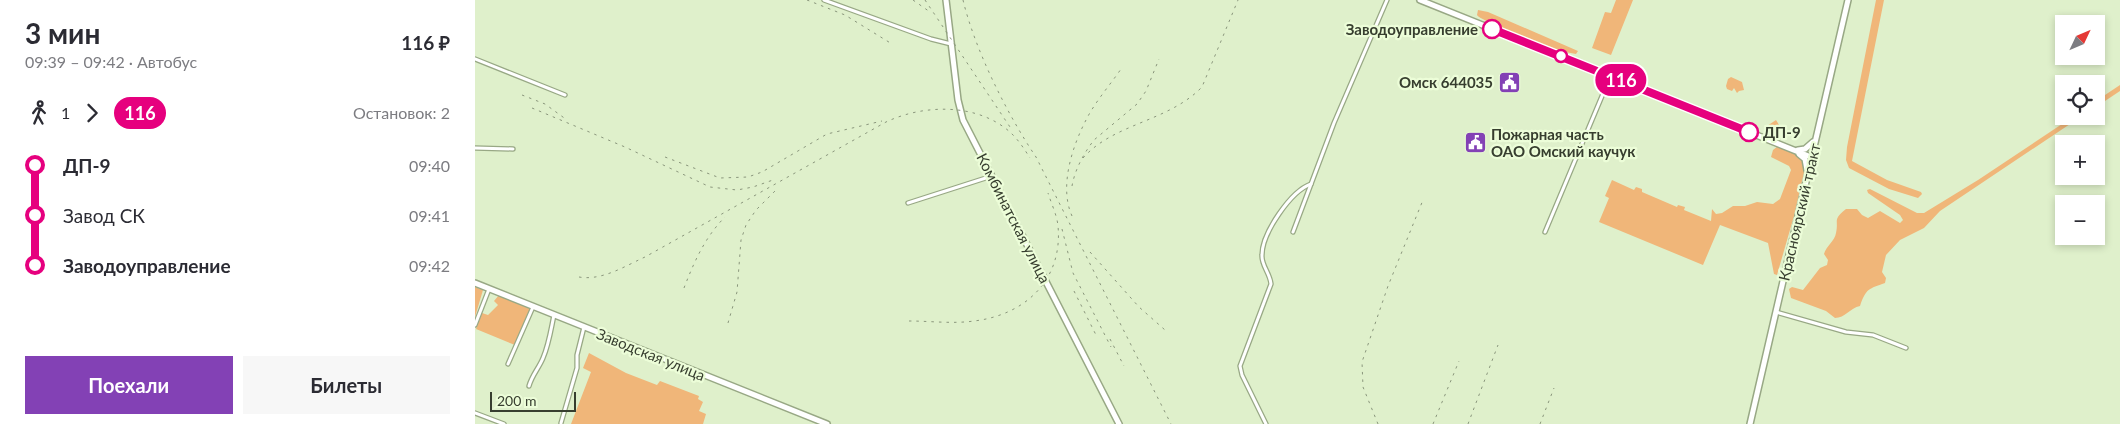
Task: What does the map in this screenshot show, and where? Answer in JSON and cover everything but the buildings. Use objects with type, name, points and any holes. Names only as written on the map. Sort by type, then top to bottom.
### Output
[{"type":"main road","name":"Комбинатская улица","points":[[946,0],[961,115],[1119,424]]},
{"type":"main road","points":[[1419,0],[1811,157]]},
{"type":"main road","name":"Красноярский тракт","points":[[1750,424],[1848,0]]},
{"type":"main road","points":[[1792,149],[1805,149],[1816,137]]},
{"type":"main road","points":[[1792,149],[1805,160],[1807,174]]},
{"type":"main road","name":"Заводская улица","points":[[475,283],[827,424]]},
{"type":"street","points":[[824,0],[931,39],[952,44]]},
{"type":"street","points":[[1293,232],[1334,123],[1387,0]]},
{"type":"street","points":[[475,58],[565,95]]},
{"type":"street","points":[[1545,232],[1610,76]]},
{"type":"street","points":[[475,148],[513,149]]},
{"type":"street","points":[[908,203],[993,176]]},
{"type":"street","points":[[1266,424],[1242,375],[1240,366],[1271,284],[1262,260],[1262,252],[1270,229],[1289,203],[1304,188],[1311,184]]},
{"type":"street","points":[[475,325],[489,289]]},
{"type":"street","points":[[508,364],[534,306]]},
{"type":"street","points":[[1776,312],[1845,332],[1873,335],[1906,348]]},
{"type":"street","points":[[529,386],[533,375],[538,370],[545,356],[554,314]]},
{"type":"street","points":[[561,423],[577,368],[577,355],[584,327]]},
{"type":"street","points":[[475,412],[504,424]]},
{"type":"shaded area","points":[[1616,0],[1633,0],[1611,55],[1592,48],[1605,12],[1611,13]]},
{"type":"shaded area","points":[[1876,0],[1884,0],[1852,161],[1887,180],[1921,192],[1922,194],[1918,198],[1889,189],[1849,168],[1846,160]]},
{"type":"shaded area","points":[[1478,10],[1488,12],[1578,51],[1576,54],[1560,51],[1515,33],[1481,18],[1477,15]]},
{"type":"shaded area","points":[[1731,77],[1742,82],[1744,90],[1737,93],[1734,88],[1732,91],[1727,89],[1728,79]]},
{"type":"shaded area","points":[[2120,85],[2120,91],[2105,101],[2105,95]]},
{"type":"shaded area","points":[[1776,120],[1781,128],[1780,131],[1771,136],[1765,136],[1764,128]]},
{"type":"shaded area","points":[[2060,125],[2069,125],[1940,211],[1924,228],[1900,240],[1886,255],[1882,272],[1886,278],[1885,283],[1866,292],[1860,306],[1839,318],[1835,318],[1826,311],[1791,298],[1789,289],[1792,287],[1803,290],[1820,268],[1827,265],[1828,260],[1824,254],[1835,236],[1837,218],[1846,209],[1857,209],[1868,218],[1880,211],[1900,223],[1903,220],[1900,215],[1868,193],[1867,190],[1870,189],[1917,213],[1924,213],[1978,180]]},
{"type":"shaded area","points":[[1778,146],[1800,156],[1805,168],[1794,216],[1777,275],[1774,274],[1768,243],[1720,225],[1703,265],[1599,222],[1609,198],[1605,196],[1612,180],[1634,190],[1636,187],[1642,189],[1642,192],[1677,207],[1678,205],[1685,207],[1684,210],[1711,221],[1712,209],[1716,214],[1722,213],[1733,206],[1745,206],[1757,202],[1773,204],[1780,199],[1791,170],[1789,166],[1771,157],[1773,150]]},
{"type":"shaded area","points":[[475,287],[483,290],[475,317]]},
{"type":"shaded area","points":[[499,295],[531,308],[515,345],[476,329],[482,313],[488,315],[498,305],[494,301]]},
{"type":"shaded area","points":[[589,353],[626,373],[657,385],[660,381],[699,396],[698,399],[703,402],[699,411],[706,414],[703,424],[571,424],[591,372],[583,368]]},
{"type":"railway","points":[[807,0],[845,15],[892,44]]},
{"type":"railway","points":[[913,0],[930,12]]},
{"type":"railway","points":[[925,0],[1012,130]]},
{"type":"railway","points":[[963,0],[975,40],[1003,102],[1036,157],[1171,424]]},
{"type":"railway","points":[[1083,158],[1110,137],[1173,108],[1188,99],[1202,87],[1238,0]]},
{"type":"railway","points":[[1072,186],[1078,167],[1090,145],[1137,104],[1146,91],[1159,59]]},
{"type":"railway","points":[[1072,216],[1068,205],[1067,180],[1076,142],[1098,100],[1121,69]]},
{"type":"railway","points":[[522,95],[545,104],[567,120]]},
{"type":"railway","points":[[532,108],[625,147],[710,187],[737,190],[773,180]]},
{"type":"railway","points":[[579,277],[588,278],[605,275],[645,257],[886,122],[915,112],[947,109],[978,114],[1009,131],[1030,158]]},
{"type":"railway","points":[[665,157],[720,178],[748,177],[762,172],[827,134],[882,121]]},
{"type":"railway","points":[[728,323],[737,292],[741,240],[746,225],[756,210],[777,189]]},
{"type":"railway","points":[[909,321],[958,322],[992,317],[1024,303],[1037,292],[1047,278],[1054,263],[1058,245],[1058,226],[1048,193]]},
{"type":"railway","points":[[1378,424],[1363,387],[1362,362],[1388,286],[1423,200]]},
{"type":"railway","points":[[684,288],[701,250],[725,217]]},
{"type":"railway","points":[[1062,229],[1073,273],[1111,347]]},
{"type":"railway","points":[[1090,252],[1139,307],[1165,330]]},
{"type":"railway","points":[[1074,291],[1096,335]]},
{"type":"railway","points":[[1110,339],[1124,366]]},
{"type":"railway","points":[[1468,424],[1498,345]]},
{"type":"railway","points":[[1433,424],[1459,361]]},
{"type":"railway","points":[[1540,424],[1554,388]]},
{"type":"bus line","name":"116","points":[[1492,29],[1749,132]]},
{"type":"place","name":"Заводоуправление","points":[[1492,29]]},
{"type":"place","name":"Омск 644035","points":[[1509,82]]},
{"type":"place","name":"ДП-9","points":[[1749,132]]},
{"type":"place","name":"Пожарная часть ОАО Омский каучук","points":[[1475,143]]}]
